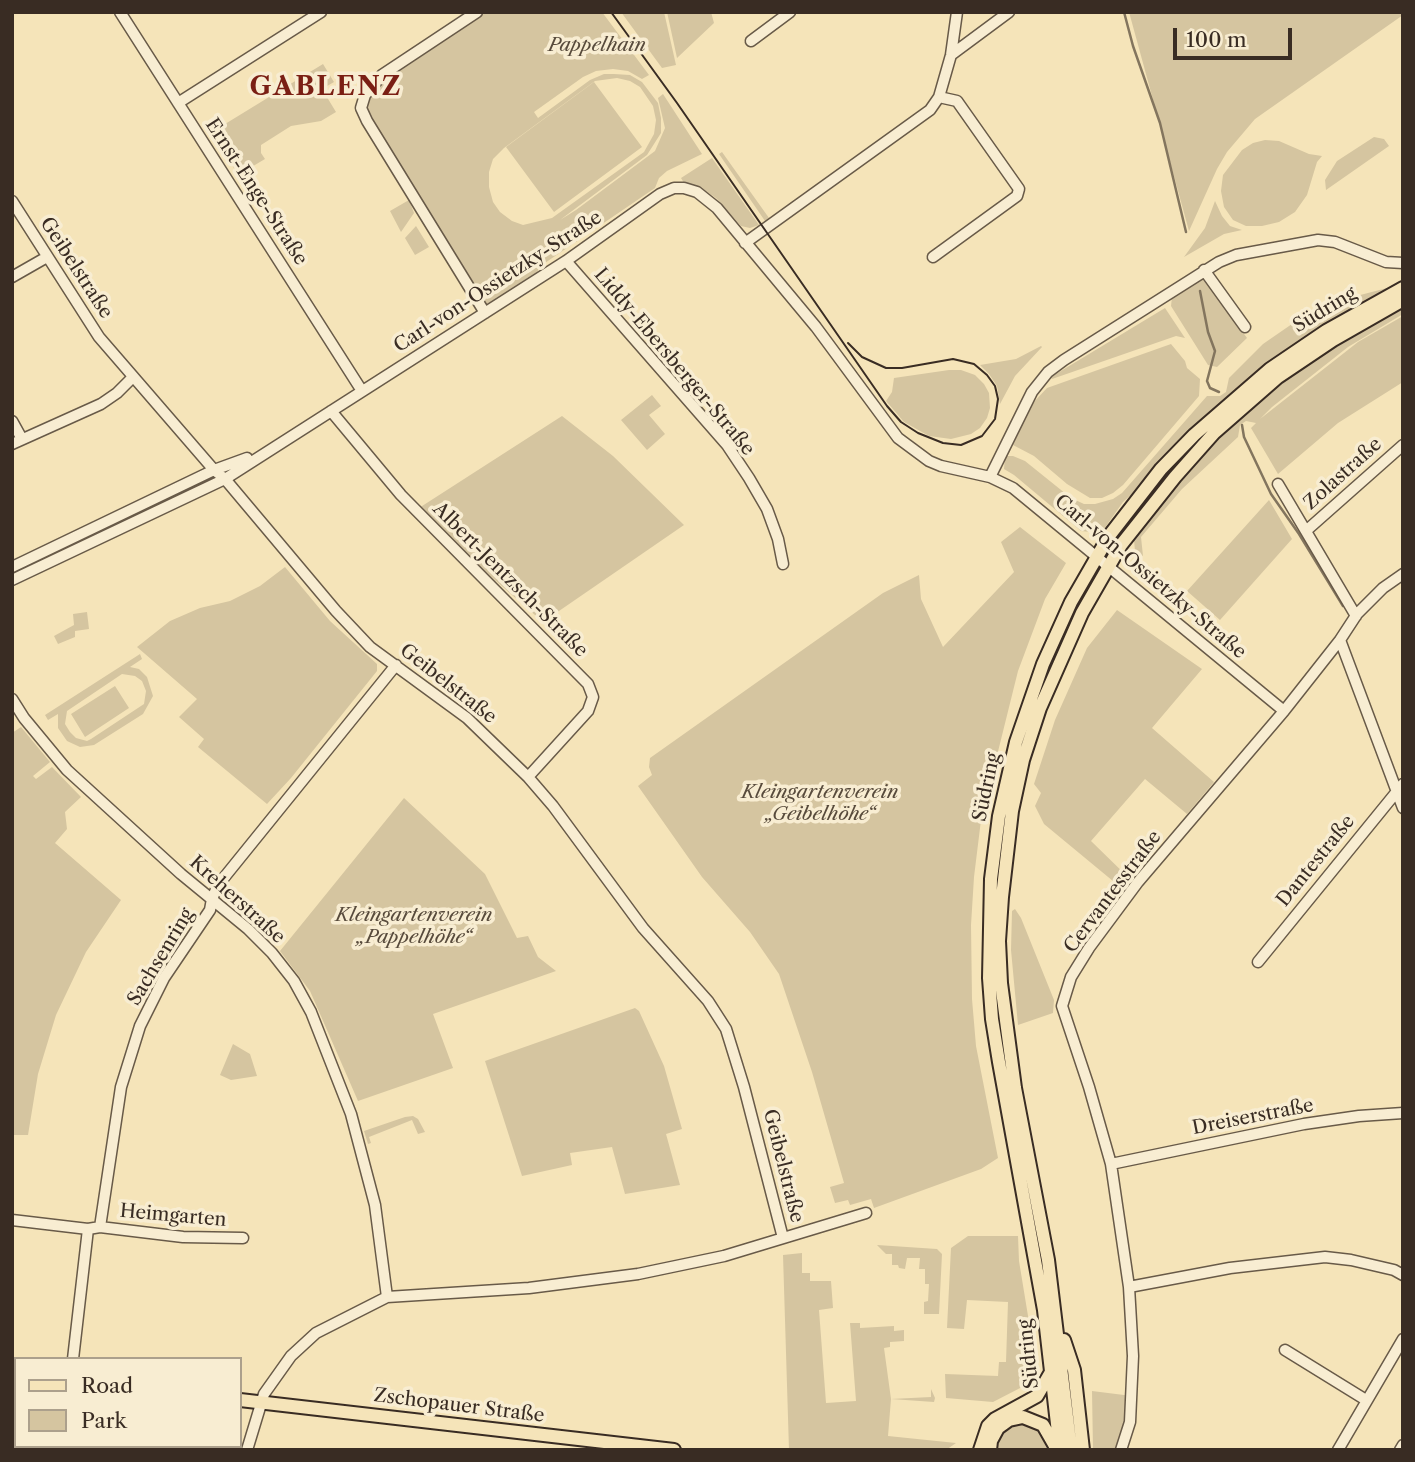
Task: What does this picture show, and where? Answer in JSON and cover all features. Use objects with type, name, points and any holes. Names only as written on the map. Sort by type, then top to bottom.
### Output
[{"type":"main road","name":"Südring","points":[[1058,1450],[1037,1263],[992,1019],[989,978],[990,890],[995,844],[1005,784],[1030,697],[1071,602],[1127,512],[1161,469],[1229,403],[1301,347],[1403,288]]},
{"type":"main road","name":"Südring","points":[[1071,1450],[1048,1260],[1023,1135],[1005,1024],[999,941],[1012,811],[1031,734],[1082,613],[1140,520],[1175,477],[1236,412],[1306,357],[1403,300]]},
{"type":"main road","points":[[1056,1320],[1074,1370],[1083,1450]]},
{"type":"main road","points":[[980,1450],[988,1426],[995,1419],[1031,1400],[1042,1390],[1051,1371]]},
{"type":"main road","name":"Zschopauer Straße","points":[[242,1400],[674,1450]]},
{"type":"main road","points":[[989,1450],[990,1441],[998,1429],[1009,1420],[1023,1418],[1043,1425],[1058,1450]]},
{"type":"street","name":"Ernst-Enge-Straße","points":[[120,12],[362,391]]},
{"type":"street","points":[[178,103],[321,12]]},
{"type":"street","points":[[477,12],[382,75],[365,95],[361,108],[485,313]]},
{"type":"street","points":[[751,41],[790,12]]},
{"type":"street","points":[[745,243],[930,110],[939,97],[957,12]]},
{"type":"street","points":[[950,55],[1009,12]]},
{"type":"street","points":[[933,257],[1017,196],[1018,189],[1015,180],[957,101],[939,97]]},
{"type":"street","name":"Carl-von-Ossietzky-Straße","points":[[12,580],[225,479],[565,261],[660,194],[678,188],[691,189],[707,200],[816,327],[898,438],[929,461],[990,477],[1013,488],[1284,710]]},
{"type":"street","name":"Geibelstraße","points":[[12,201],[99,337],[214,470],[225,479],[336,611],[370,647],[467,718],[528,777],[553,806],[643,928],[699,988],[726,1029],[758,1137],[783,1238]]},
{"type":"street","points":[[990,477],[1032,392],[1048,372],[1204,270],[1236,255],[1318,240],[1335,242],[1386,262],[1403,263]]},
{"type":"street","points":[[12,277],[47,257]]},
{"type":"street","name":"Liddy-Ebersberger-Straße","points":[[565,261],[727,445],[766,509],[780,547],[783,565]]},
{"type":"street","points":[[1204,270],[1245,327]]},
{"type":"street","points":[[12,421],[17,442],[101,404],[133,377]]},
{"type":"street","name":"Albert-Jentzsch-Straße","points":[[331,411],[401,495],[588,684],[593,697],[588,711],[528,777]]},
{"type":"street","name":"Zolastraße","points":[[1307,530],[1403,445]]},
{"type":"street","name":"Carl-von-Ossietzky-Straße","points":[[12,567],[214,470],[261,454]]},
{"type":"street","points":[[1278,484],[1356,616]]},
{"type":"street","name":"Cervantesstraße","points":[[1121,1450],[1130,1422],[1133,1356],[1129,1287],[1111,1164],[1062,1006],[1071,977],[1138,882],[1284,710],[1356,616],[1383,588],[1403,574]]},
{"type":"street","points":[[1340,640],[1400,788],[1403,808]]},
{"type":"street","name":"Sachsenring","points":[[100,1227],[121,1087],[136,1038],[164,978],[210,910],[218,886],[396,665]]},
{"type":"street","name":"Kreherstraße","points":[[12,699],[24,718],[67,770],[272,953],[294,981],[311,1012],[344,1095],[368,1175],[387,1297]]},
{"type":"street","name":"Dantestraße","points":[[1258,962],[1400,788]]},
{"type":"street","name":"Dreiserstraße","points":[[1111,1164],[1304,1124],[1403,1113]]},
{"type":"street","points":[[247,1450],[260,1402],[284,1363],[316,1333],[387,1297],[529,1288],[638,1274],[724,1256],[866,1213]]},
{"type":"street","points":[[12,1220],[88,1229],[100,1227]]},
{"type":"street","name":"Heimgarten","points":[[100,1227],[183,1237],[243,1238]]},
{"type":"street","points":[[74,1357],[88,1229]]},
{"type":"street","points":[[1129,1287],[1230,1268],[1325,1257],[1351,1259],[1394,1270],[1403,1275]]},
{"type":"street","points":[[1338,1450],[1403,1339]]},
{"type":"street","points":[[1285,1350],[1366,1400]]},
{"type":"street","points":[[1400,1450],[1403,1445]]},
{"type":"green space","points":[[477,12],[602,12],[649,75],[642,79],[628,71],[596,71],[583,77],[534,112],[538,118],[590,80],[604,74],[630,75],[642,82],[658,103],[661,133],[647,155],[560,220],[655,151],[665,128],[658,98],[663,94],[702,154],[667,171],[659,178],[655,188],[539,267],[537,273],[540,278],[485,313],[367,121],[365,95],[372,84]],"holes":[[[617,78],[640,87],[653,106],[656,120],[654,134],[644,152],[552,218],[523,225],[500,212],[493,202],[489,187],[489,172],[493,159],[595,81]]]},
{"type":"green space","name":"Pappelhain","points":[[621,12],[664,12],[676,65],[662,68]]},
{"type":"green space","points":[[667,12],[711,12],[714,23],[677,58]]},
{"type":"green space","points":[[1129,12],[1403,12],[1403,15],[1255,119],[1227,152],[1189,231]]},
{"type":"green space","points":[[323,64],[334,82],[322,89],[336,112],[321,121],[291,126],[261,145],[261,153],[265,159],[238,175],[212,132]]},
{"type":"green space","points":[[594,82],[642,147],[554,212],[506,147]]},
{"type":"green space","points":[[1374,137],[1384,139],[1389,146],[1326,190],[1325,180],[1337,161]]},
{"type":"green space","points":[[1265,140],[1279,141],[1309,154],[1322,156],[1317,162],[1307,195],[1295,212],[1279,222],[1246,226],[1233,220],[1224,207],[1221,191],[1223,175],[1242,150]]},
{"type":"green space","points":[[722,152],[769,218],[765,221],[719,154]]},
{"type":"green space","points":[[712,158],[759,225],[750,228],[741,226],[716,198],[701,188],[684,183],[681,178]]},
{"type":"green space","points":[[409,200],[414,213],[401,232],[390,211]]},
{"type":"green space","points":[[1215,201],[1230,226],[1242,230],[1224,234],[1184,257],[1205,228]]},
{"type":"green space","points":[[416,226],[429,247],[415,255],[405,238]]},
{"type":"green space","points":[[1202,276],[1247,338],[1217,367],[1208,365],[1171,306],[1172,297]]},
{"type":"green space","points":[[1391,287],[1364,303],[1143,484],[1123,502],[1104,529],[1100,527],[1091,532],[1081,531],[1004,469],[1005,456],[1013,456],[1025,461],[1071,498],[1084,504],[1113,499],[1122,493],[1207,396],[1220,396],[1226,392],[1229,378],[1263,344],[1318,306]]},
{"type":"green space","points":[[1165,308],[1185,338],[1176,336],[1052,379],[1051,377]]},
{"type":"green space","points":[[1403,308],[1403,314],[1348,347],[1260,419],[1358,342],[1403,316],[1403,382],[1338,423],[1278,474],[1251,428],[1256,423],[1246,421],[1240,425],[1238,437],[1182,489],[1141,537],[1143,556],[1135,551],[1134,540],[1152,515],[1218,438],[1248,410],[1333,348]]},
{"type":"green space","points":[[1171,344],[1185,361],[1187,368],[1200,379],[1199,396],[1123,485],[1113,493],[1102,498],[1090,498],[1067,484],[1034,456],[1013,445],[1032,404],[1047,388]]},
{"type":"green space","points":[[1041,346],[1015,376],[1000,404],[997,386],[980,365],[1016,359]]},
{"type":"green space","points":[[961,370],[975,375],[989,393],[990,408],[987,418],[980,428],[971,434],[951,439],[929,436],[904,422],[886,401],[892,392],[894,378]]},
{"type":"green space","points":[[652,395],[661,406],[649,415],[665,434],[647,450],[621,420]]},
{"type":"green space","points":[[562,416],[613,456],[684,525],[543,622],[464,553],[419,508]]},
{"type":"green space","points":[[1269,500],[1292,539],[1220,620],[1187,591]]},
{"type":"green space","name":"Kleingartenverein „Geibelhöhe“","points":[[1020,527],[1066,563],[1045,599],[1018,671],[981,820],[974,877],[971,925],[976,1046],[998,1158],[981,1169],[874,1208],[871,1199],[850,1205],[848,1200],[835,1203],[830,1187],[844,1183],[812,1072],[779,974],[750,932],[702,877],[638,786],[652,775],[650,758],[883,593],[919,575],[921,599],[943,647],[1014,572],[1001,542]]},
{"type":"green space","points":[[285,567],[330,621],[377,664],[377,671],[267,804],[198,747],[204,739],[179,717],[197,699],[137,647],[170,621],[200,608],[230,601],[260,586]]},
{"type":"green space","points":[[1117,610],[1202,669],[1152,728],[1214,782],[1187,814],[1145,779],[1091,841],[1132,881],[1125,891],[1044,824],[1035,806],[1041,793],[1034,784],[1055,720],[1087,648]]},
{"type":"green space","points":[[87,612],[89,629],[75,631],[75,637],[58,644],[54,636],[74,625],[73,614]]},
{"type":"green space","points":[[140,654],[142,659],[130,667],[139,669],[147,677],[153,696],[143,714],[94,745],[80,747],[67,741],[58,728],[58,714],[48,720],[45,715]],"holes":[[[122,674],[135,676],[142,681],[146,691],[144,704],[87,741],[76,738],[70,732],[65,724],[67,711]]]},
{"type":"green space","points":[[115,686],[129,708],[85,737],[71,714]]},
{"type":"green space","points":[[21,727],[50,762],[33,776],[36,779],[52,767],[81,797],[65,812],[67,829],[55,843],[121,900],[86,952],[56,1015],[38,1074],[28,1135],[12,1135],[12,733]]},
{"type":"green space","name":"Kleingartenverein „Pappelhöhe“","points":[[404,798],[485,874],[517,938],[528,936],[538,957],[556,971],[433,1014],[453,1068],[358,1101],[310,991],[280,951]]},
{"type":"green space","points":[[1015,909],[1054,1000],[1053,1013],[1018,1025],[1011,950],[1012,911]]},
{"type":"green space","points":[[635,1008],[639,1011],[664,1066],[682,1129],[666,1134],[680,1185],[625,1194],[612,1147],[570,1153],[572,1165],[522,1176],[485,1061]]},
{"type":"green space","points":[[233,1044],[250,1054],[257,1076],[231,1080],[220,1075]]},
{"type":"green space","points":[[413,1116],[418,1119],[425,1132],[418,1134],[412,1120],[369,1137],[371,1143],[368,1144],[364,1131]]},
{"type":"green space","points":[[968,1236],[1018,1236],[1019,1261],[1029,1322],[1024,1386],[993,1402],[946,1398],[945,1374],[998,1376],[999,1362],[1006,1362],[1008,1302],[967,1300],[964,1329],[947,1328],[951,1248]]},
{"type":"green space","points":[[877,1245],[937,1249],[942,1254],[939,1314],[924,1314],[929,1284],[925,1284],[925,1269],[919,1269],[920,1258],[907,1258],[905,1269],[899,1268],[898,1265],[892,1265],[892,1254],[886,1254]]},
{"type":"green space","points":[[802,1253],[802,1273],[810,1273],[810,1281],[831,1281],[833,1308],[819,1310],[826,1403],[856,1401],[850,1323],[860,1323],[860,1328],[894,1326],[894,1331],[904,1330],[904,1341],[890,1342],[890,1347],[884,1348],[891,1399],[888,1436],[956,1443],[946,1450],[789,1450],[783,1255]]},
{"type":"green space","points":[[931,1389],[935,1398],[934,1402],[891,1399],[931,1397]]},
{"type":"green space","points":[[1092,1391],[1132,1396],[1128,1421],[1117,1450],[1093,1450]]},
{"type":"green space","points":[[1021,1424],[1030,1425],[1040,1431],[1049,1450],[994,1450],[995,1442],[1003,1430]]},
{"type":"waterway","points":[[1124,12],[1160,123],[1186,232]]},
{"type":"waterway","points":[[1200,291],[1208,332],[1215,351],[1207,381],[1210,388],[1219,392]]},
{"type":"waterway","points":[[1242,425],[1244,437],[1271,494],[1343,606]]},
{"type":"tram line","points":[[611,12],[887,406],[901,422],[918,433],[943,443],[961,445],[982,436],[995,419],[998,399],[995,386],[974,364],[953,359],[902,368],[886,368],[862,357],[848,343]]},
{"type":"district","name":"GABLENZ","points":[[326,87]]}]
